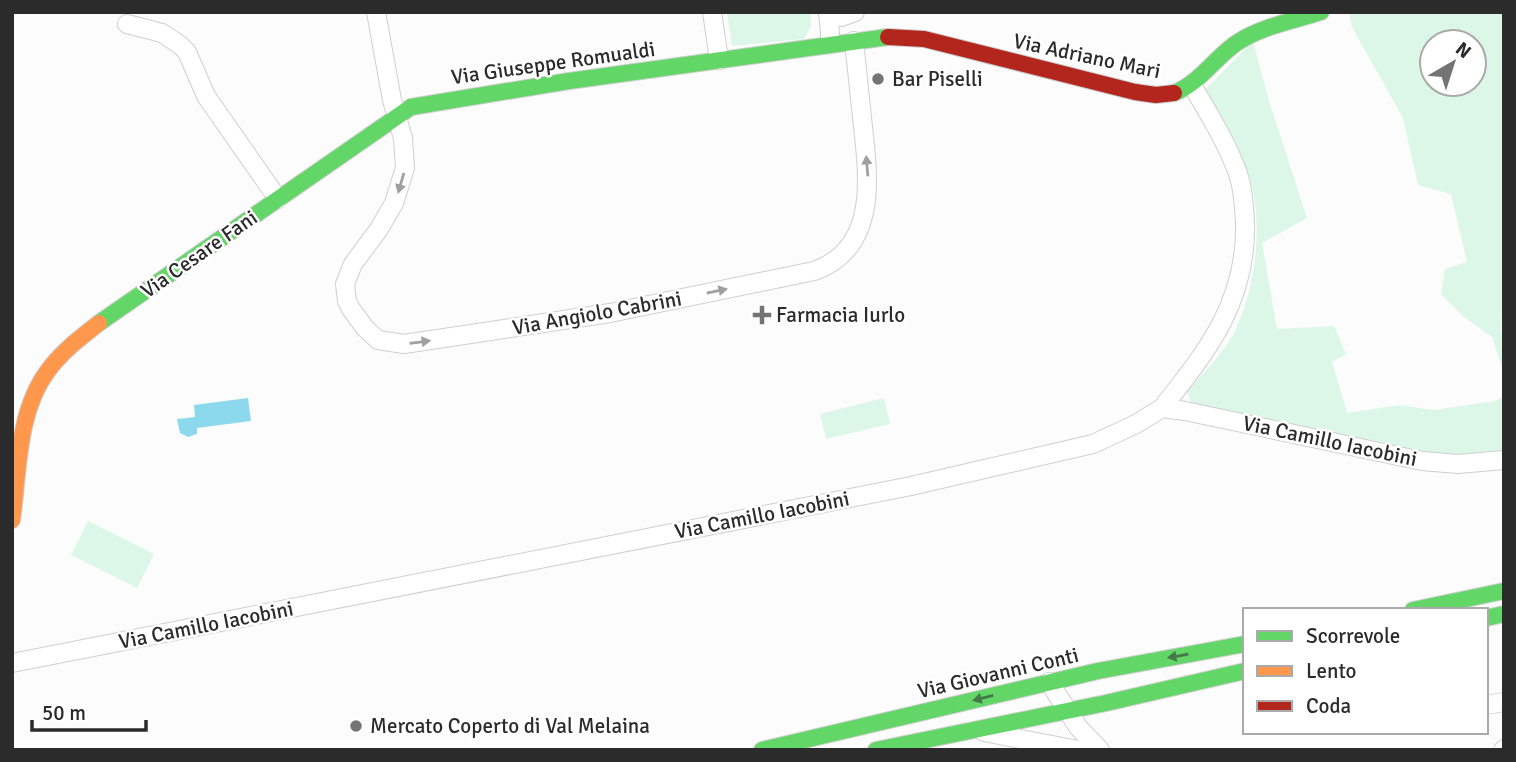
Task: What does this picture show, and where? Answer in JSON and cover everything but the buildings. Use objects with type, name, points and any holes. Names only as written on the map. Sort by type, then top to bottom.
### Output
[{"type":"street","points":[[376,12],[396,116]]},
{"type":"street","points":[[712,12],[719,60]]},
{"type":"street","points":[[831,44],[828,13],[841,17],[857,12]]},
{"type":"street","name":"Via Angiolo Cabrini","points":[[396,116],[405,153],[401,187],[386,218],[353,264],[345,284],[351,309],[371,335],[383,342],[404,344],[610,313],[814,271],[831,263],[845,251],[863,220],[868,184],[857,12]]},
{"type":"street","points":[[1162,408],[1205,353],[1225,318],[1241,279],[1245,243],[1244,207],[1238,173],[1224,142],[1192,86],[1226,50],[1242,40],[1321,12]]},
{"type":"street","points":[[127,24],[162,33],[187,52],[206,96],[278,199]]},
{"type":"street","name":"Via Adriano Mari","points":[[831,44],[888,37],[915,37],[1150,95],[1175,93],[1192,86]]},
{"type":"street","name":"Via Giuseppe Romualdi","points":[[396,116],[411,107],[428,103],[831,44]]},
{"type":"street","name":"Via Cesare Fani","points":[[12,520],[30,405],[49,369],[104,319],[396,116]]},
{"type":"street","name":"Via Camillo Iacobini","points":[[12,663],[911,486],[1093,444],[1136,424],[1162,408],[1422,461],[1458,464],[1504,460]]},
{"type":"street","points":[[1423,608],[1504,591]]},
{"type":"street","name":"Via Giovanni Conti","points":[[762,750],[1049,682],[1243,644]]},
{"type":"street","points":[[876,750],[1243,671]]},
{"type":"street","points":[[1049,682],[1066,710],[1100,750]]},
{"type":"street","points":[[974,730],[1078,750]]},
{"type":"green space","points":[[727,12],[810,12],[811,26],[804,39],[732,46]]},
{"type":"green space","points":[[1349,12],[1504,12],[1504,265],[1501,333],[1504,338],[1504,373],[1492,337],[1464,317],[1441,294],[1445,269],[1467,262],[1451,194],[1418,185],[1403,118],[1352,27]]},
{"type":"green space","points":[[1253,41],[1269,101],[1307,218],[1262,243],[1277,329],[1334,326],[1346,354],[1332,362],[1347,413],[1399,405],[1433,410],[1495,401],[1504,396],[1504,450],[1437,459],[1192,404],[1187,392],[1224,349],[1242,315],[1252,276],[1257,234],[1254,194],[1249,176],[1235,142],[1206,89]]},
{"type":"green space","points":[[884,398],[890,424],[826,439],[820,414]]},
{"type":"green space","points":[[88,521],[154,554],[137,588],[71,555]]},
{"type":"water","points":[[248,398],[251,421],[197,428],[197,434],[188,437],[180,433],[177,419],[195,417],[194,405]]},
{"type":"traffic: fast","points":[[1174,93],[1192,83],[1230,48],[1248,36],[1321,12]]},
{"type":"traffic: fast","points":[[99,323],[411,107],[569,81],[888,37]]},
{"type":"traffic: fast","points":[[1423,608],[1504,591]]},
{"type":"traffic: fast","points":[[1488,618],[1504,614]]},
{"type":"traffic: fast","points":[[762,750],[1098,671],[1243,644]]},
{"type":"traffic: fast","points":[[876,750],[1106,703],[1243,671]]},
{"type":"traffic: slow","points":[[12,520],[21,443],[37,388],[58,358],[99,323]]},
{"type":"traffic: jam","points":[[888,37],[924,39],[1135,92],[1156,95],[1174,93]]},
{"type":"place","name":"Bar Piselli","points":[[878,79]]},
{"type":"place","name":"Farmacia Iurlo","points":[[762,315]]},
{"type":"place","name":"Mercato Coperto di Val Melaina","points":[[356,726]]}]
